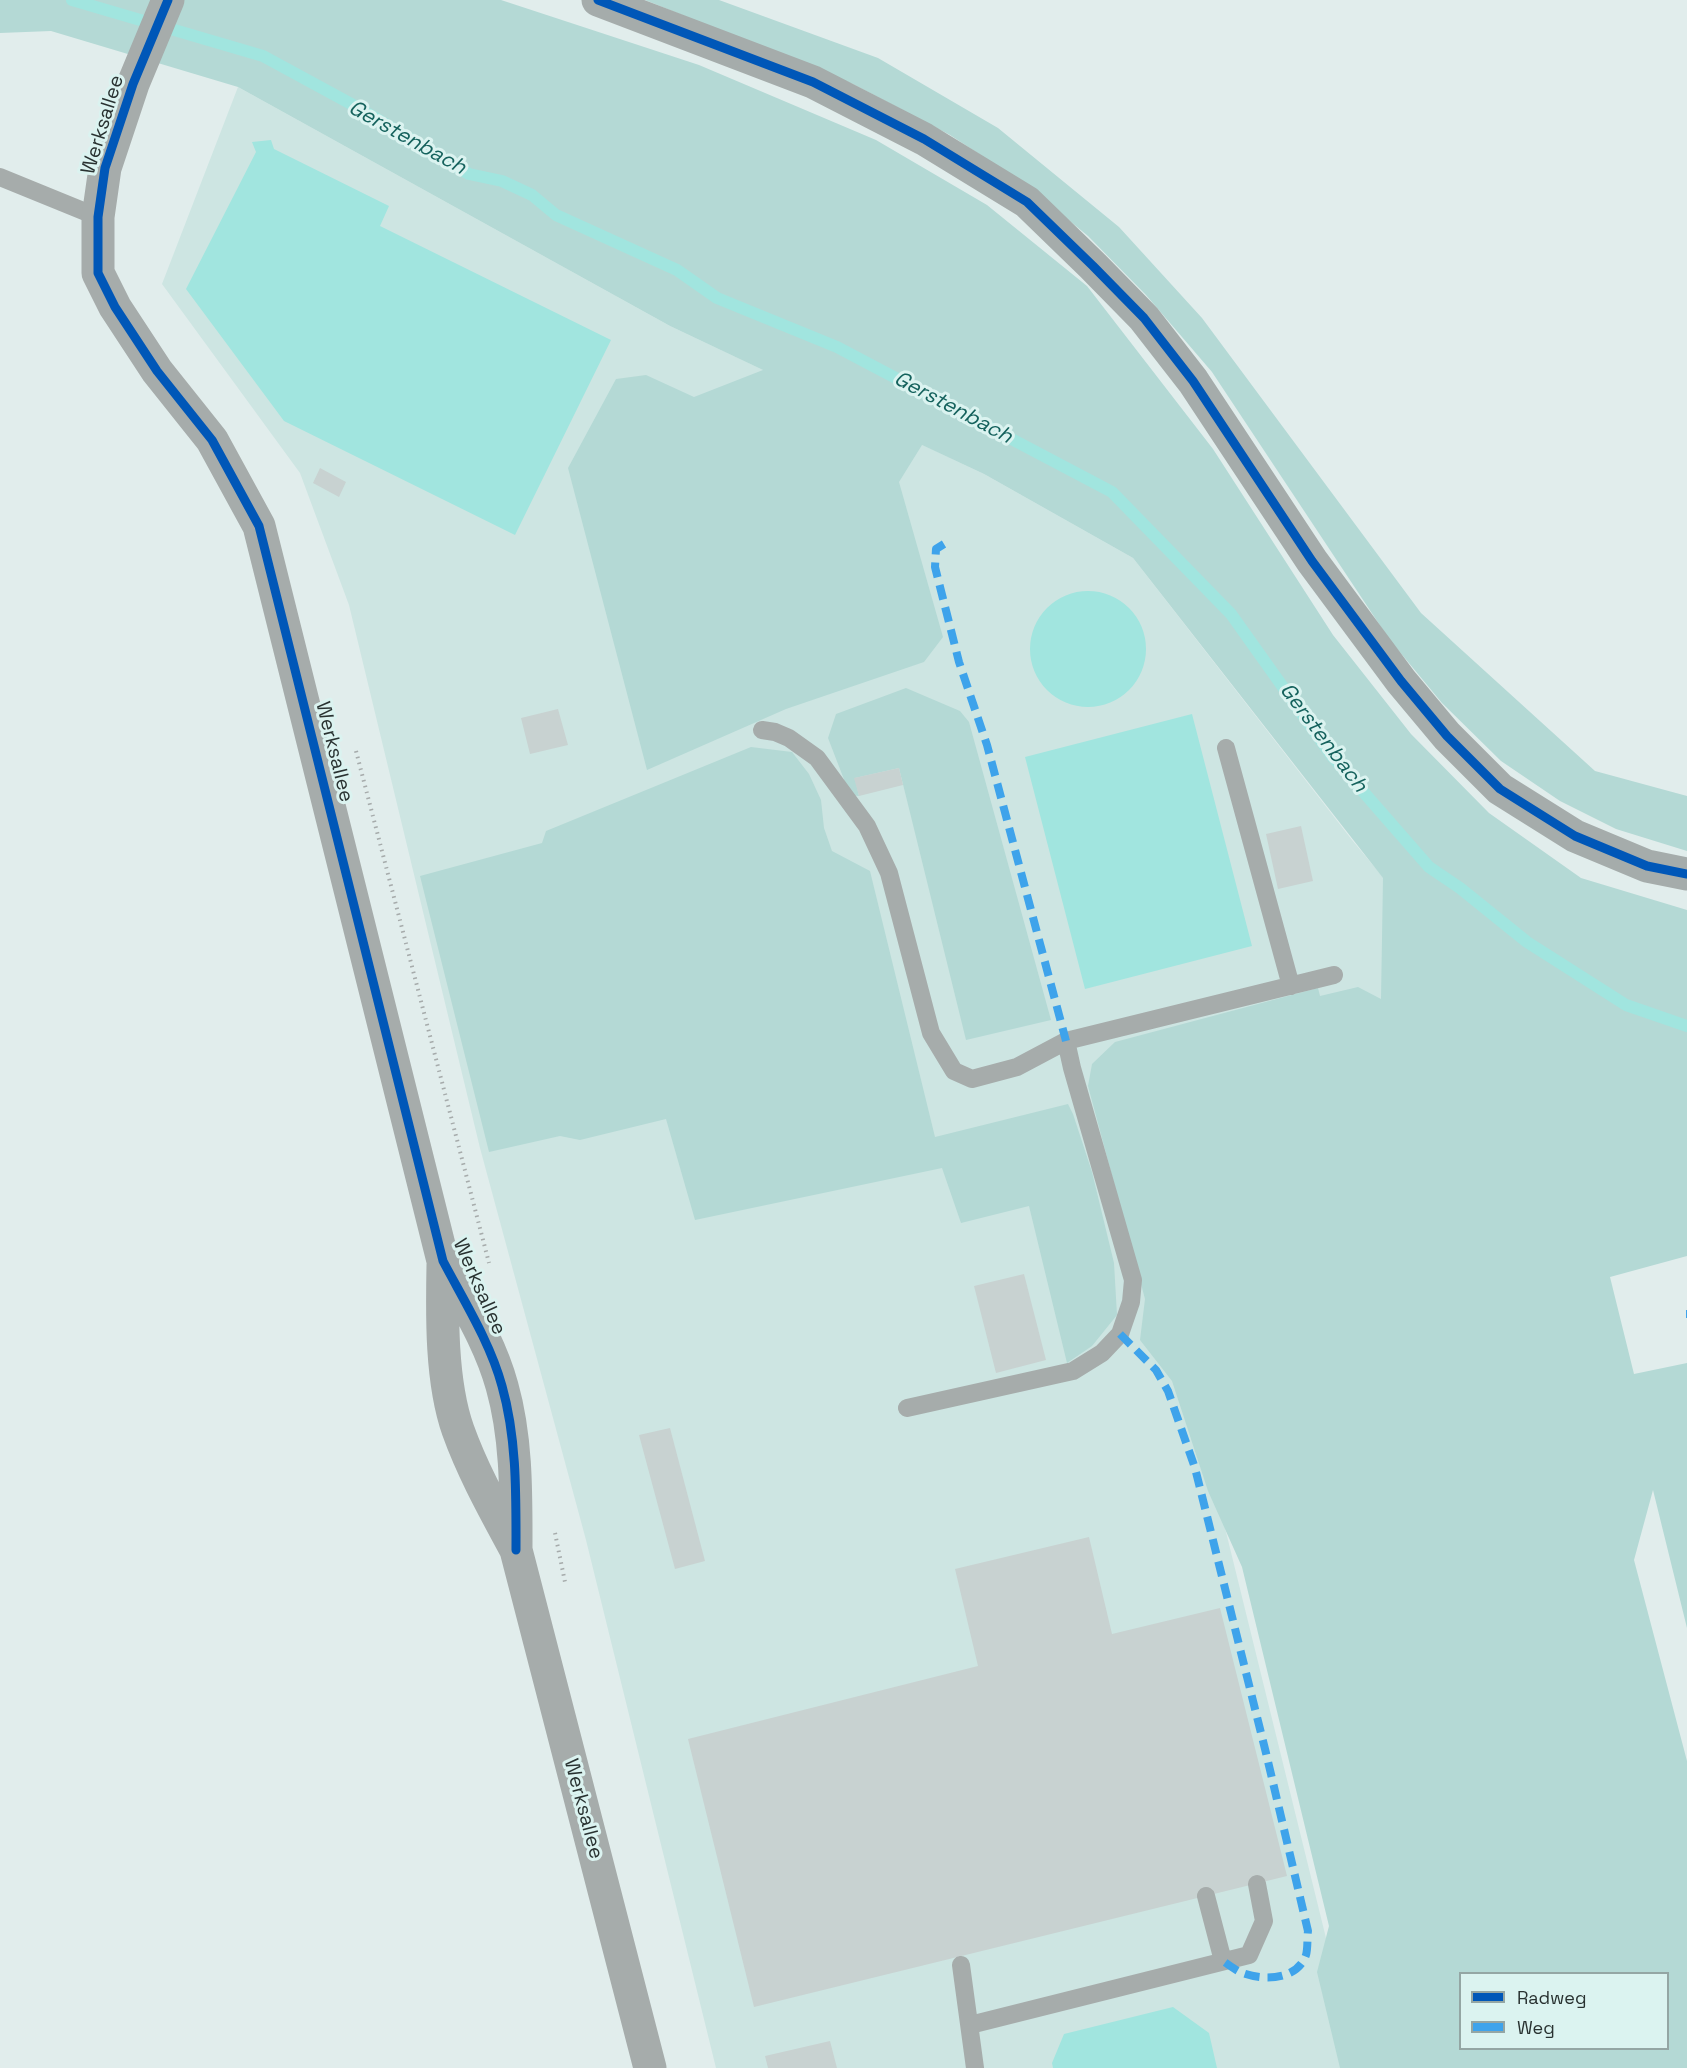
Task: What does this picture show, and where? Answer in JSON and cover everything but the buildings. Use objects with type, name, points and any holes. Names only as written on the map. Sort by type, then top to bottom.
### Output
[{"type":"street","name":"Werksallee","points":[[168,0],[133,84],[105,168],[98,217],[98,273],[115,307],[157,371],[212,440],[259,526],[443,1262],[473,1317],[501,1384],[510,1421],[513,1452],[516,1550],[650,2068]]},
{"type":"street","points":[[598,0],[813,82],[924,139],[1027,202],[1144,318],[1200,391],[1312,561],[1401,681],[1447,736],[1500,789],[1575,836],[1647,866],[1687,874]]},
{"type":"street","name":"Werksallee","points":[[443,1262],[442,1302],[448,1390],[457,1428],[486,1494],[516,1550]]},
{"type":"lane","points":[[0,177],[98,217]]},
{"type":"lane","points":[[762,730],[789,738],[816,758],[867,826],[890,873],[931,1033],[954,1071],[972,1079],[1017,1067],[1066,1041],[1334,975]]},
{"type":"lane","points":[[1226,748],[1291,986]]},
{"type":"lane","points":[[908,1408],[1073,1371],[1102,1353],[1120,1334],[1131,1302],[1133,1280],[1066,1041]]},
{"type":"lane","points":[[970,2025],[1249,1955],[1264,1921],[1257,1884]]},
{"type":"lane","points":[[1206,1896],[1223,1962]]},
{"type":"lane","points":[[961,1965],[975,2068]]},
{"type":"shaded area","points":[[0,0],[501,0],[699,65],[876,140],[987,205],[1087,286],[1213,449],[1333,635],[1411,734],[1489,813],[1581,878],[1687,910],[1687,1256],[1610,1277],[1634,1374],[1687,1363],[1687,1628],[1653,1490],[1634,1560],[1687,1761],[1687,2068],[1340,2068],[1317,1972],[1329,1926],[1242,1567],[1208,1491],[1172,1381],[1140,1340],[1145,1299],[1088,1086],[1092,1064],[1115,1042],[1318,988],[1320,996],[1358,987],[1381,999],[1383,878],[1133,558],[984,474],[922,445],[899,482],[943,637],[924,662],[786,709],[647,770],[568,468],[616,379],[646,375],[694,397],[763,370],[670,326],[238,87],[51,31],[0,33]]},
{"type":"shaded area","points":[[645,0],[719,0],[878,58],[998,128],[1119,227],[1202,318],[1421,613],[1595,771],[1687,796],[1687,851],[1616,829],[1560,801],[1501,761],[1442,703],[1389,639],[1212,372],[1146,295],[1088,236],[1025,184],[950,135],[853,84]]},
{"type":"shaded area","points":[[238,87],[670,326],[984,474],[1133,558],[1352,840],[1461,971],[1128,1134],[1358,2068],[716,2068],[586,1540],[480,1148],[349,605],[300,473],[162,284]]},
{"type":"shaded area","points":[[906,688],[960,711],[969,722],[1051,1020],[966,1040],[899,768],[855,778],[859,796],[850,795],[828,738],[836,714]]},
{"type":"shaded area","points":[[751,747],[792,752],[809,774],[821,800],[824,828],[832,851],[870,871],[935,1137],[1068,1104],[1092,1172],[1114,1263],[1117,1315],[1092,1346],[1067,1363],[1029,1206],[961,1223],[942,1168],[695,1220],[666,1119],[580,1140],[560,1136],[489,1152],[420,876],[542,843],[546,831]]},
{"type":"water","points":[[271,140],[274,149],[389,206],[380,226],[611,340],[515,535],[284,421],[186,289],[256,152],[252,142]]},
{"type":"water","points":[[1088,591],[1110,596],[1129,608],[1141,627],[1146,649],[1141,671],[1129,690],[1110,702],[1088,707],[1066,702],[1047,690],[1035,671],[1030,649],[1035,627],[1047,608],[1066,596]]},
{"type":"water","points":[[1192,714],[1252,946],[1085,989],[1025,757]]},
{"type":"water","points":[[1173,2007],[1209,2033],[1217,2068],[1053,2068],[1052,2063],[1064,2034]]},
{"type":"waterway","name":"Gerstenbach","points":[[72,0],[263,56],[355,106],[469,174],[502,181],[532,195],[556,215],[677,270],[717,298],[837,347],[1112,492],[1231,614],[1332,756],[1429,867],[1460,888],[1527,942],[1626,1005],[1687,1026]]},
{"type":"marked path","points":[[944,544],[936,549],[935,567],[959,662],[987,745],[1066,1041]]},
{"type":"marked path","points":[[1120,1334],[1156,1370],[1168,1391],[1195,1468],[1308,1931],[1306,1955],[1301,1964],[1287,1974],[1278,1977],[1248,1975],[1223,1961]]},
{"type":"cycle path","points":[[168,0],[133,84],[105,168],[98,217],[98,273],[115,307],[157,371],[212,440],[259,526],[443,1261],[484,1338],[502,1386],[513,1447],[516,1488],[516,1550]]},
{"type":"cycle path","points":[[598,0],[813,82],[924,139],[1027,202],[1144,318],[1193,381],[1312,561],[1401,681],[1447,736],[1500,789],[1575,836],[1647,866],[1687,874]]}]
